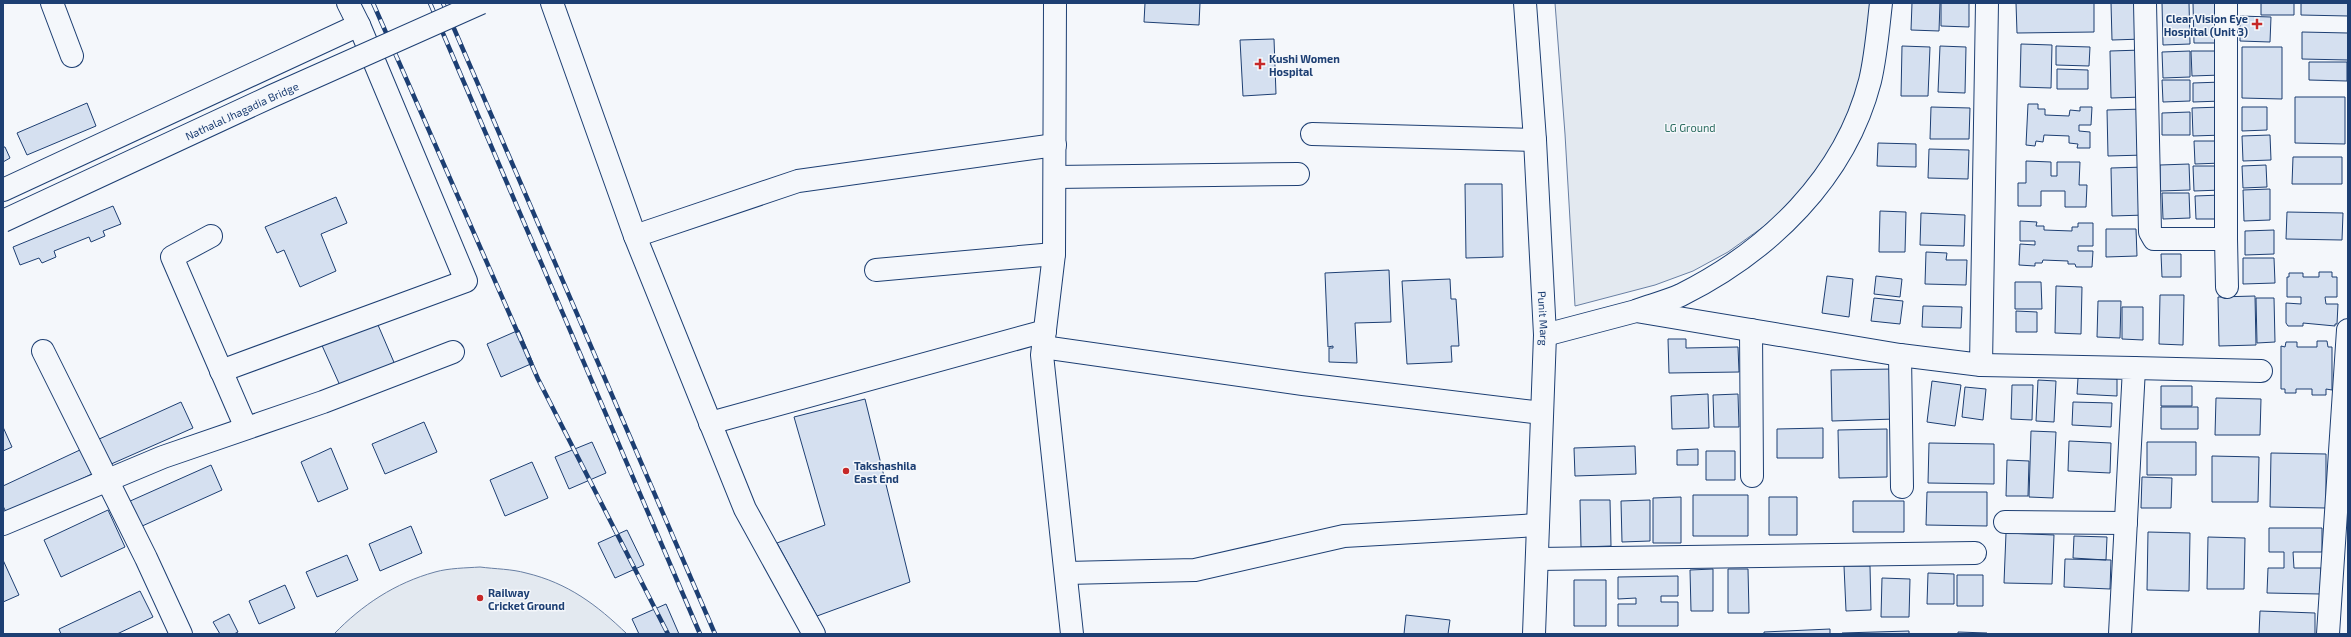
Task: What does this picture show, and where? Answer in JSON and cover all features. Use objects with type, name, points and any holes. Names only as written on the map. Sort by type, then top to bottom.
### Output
[{"type":"street","points":[[52,3],[72,56]]},
{"type":"street","points":[[221,371],[466,281],[359,25],[348,3]]},
{"type":"street","name":"Nathalal Jhagadia Bridge","points":[[3,207],[267,84],[450,3]]},
{"type":"street","name":"Nathalal Jhagadia Bridge","points":[[3,221],[272,96],[481,3]]},
{"type":"street","points":[[552,3],[635,236],[745,509],[814,634]]},
{"type":"street","points":[[1055,3],[1054,254],[1042,355],[1072,634]]},
{"type":"street","name":"Punit Marg","points":[[1524,3],[1535,140],[1545,335],[1534,634]]},
{"type":"street","points":[[1545,335],[1636,311],[1680,295],[1719,274],[1759,246],[1793,216],[1832,169],[1854,126],[1870,81],[1881,3]]},
{"type":"street","points":[[1981,365],[1987,3]]},
{"type":"street","points":[[2145,3],[2150,232],[2154,239],[2226,239]]},
{"type":"street","points":[[2226,3],[2226,287]]},
{"type":"street","points":[[3,190],[359,25]]},
{"type":"street","points":[[1312,134],[1535,140]]},
{"type":"street","points":[[635,236],[798,182],[1055,145]]},
{"type":"street","points":[[1055,177],[1298,174]]},
{"type":"street","points":[[211,236],[172,258],[246,428]]},
{"type":"street","points":[[876,270],[1054,254]]},
{"type":"street","points":[[1636,311],[1900,355],[1981,365],[2260,371]]},
{"type":"street","points":[[1751,330],[1752,476]]},
{"type":"street","points":[[2328,634],[2348,330]]},
{"type":"street","points":[[710,423],[1044,339],[1303,384],[1542,413]]},
{"type":"street","points":[[43,351],[181,634]]},
{"type":"street","points":[[3,524],[162,457],[323,402],[453,352]]},
{"type":"street","points":[[1900,355],[1902,487]]},
{"type":"street","points":[[2120,634],[2134,368]]},
{"type":"street","points":[[2005,522],[2126,523]]},
{"type":"street","points":[[1066,573],[1195,570],[1344,536],[1538,525]]},
{"type":"street","points":[[1537,560],[1976,553]]},
{"type":"green space","name":"LG Ground","points":[[1555,3],[1872,3],[1861,82],[1828,159],[1793,201],[1763,227],[1728,252],[1693,271],[1655,285],[1575,306],[1565,134]]},
{"type":"green space","name":"Railway Cricket Ground","points":[[480,567],[521,572],[541,577],[569,589],[593,605],[627,634],[334,634],[345,623],[380,596],[406,582],[440,571]]},
{"type":"building","points":[[1145,3],[1200,3],[1199,25],[1144,22]]},
{"type":"building","points":[[1912,3],[1940,3],[1939,31],[1911,30]]},
{"type":"building","points":[[1941,3],[1969,3],[1969,27],[1941,26]]},
{"type":"building","points":[[2016,3],[2094,3],[2094,32],[2017,33]]},
{"type":"building","points":[[2111,3],[2143,3],[2143,39],[2112,40]]},
{"type":"building","points":[[2162,3],[2189,3],[2190,44],[2163,45]]},
{"type":"building","points":[[2193,3],[2221,3],[2222,43],[2194,43]]},
{"type":"building","points":[[2261,3],[2294,3],[2294,15],[2261,15]]},
{"type":"building","points":[[2301,3],[2348,3],[2348,16],[2301,15]]},
{"type":"building","points":[[2240,16],[2271,17],[2270,42],[2240,41]]},
{"type":"building","points":[[2302,32],[2348,33],[2348,60],[2302,59]]},
{"type":"building","points":[[1274,39],[1276,94],[1243,96],[1240,40]]},
{"type":"building","points":[[2021,44],[2052,45],[2051,88],[2020,87]]},
{"type":"building","points":[[1902,46],[1930,47],[1928,96],[1901,96]]},
{"type":"building","points":[[1940,46],[1966,47],[1965,93],[1938,92]]},
{"type":"building","points":[[2056,46],[2090,47],[2089,66],[2056,65]]},
{"type":"building","points":[[2242,47],[2282,47],[2282,99],[2242,98]]},
{"type":"building","points":[[2142,50],[2143,97],[2111,98],[2110,51]]},
{"type":"building","points":[[2190,51],[2190,77],[2163,78],[2162,52]]},
{"type":"building","points":[[2191,51],[2221,51],[2221,75],[2192,76]]},
{"type":"building","points":[[2309,62],[2347,62],[2347,81],[2309,80]]},
{"type":"building","points":[[2057,69],[2088,70],[2088,89],[2057,89]]},
{"type":"building","points":[[2162,80],[2190,80],[2190,101],[2163,102]]},
{"type":"building","points":[[2222,82],[2222,101],[2193,102],[2193,83]]},
{"type":"building","points":[[2295,97],[2345,97],[2345,144],[2295,143]]},
{"type":"building","points":[[87,103],[96,126],[27,155],[17,133]]},
{"type":"building","points":[[2028,104],[2038,104],[2038,109],[2045,109],[2045,115],[2069,116],[2070,110],[2080,111],[2080,107],[2092,107],[2091,125],[2079,125],[2079,131],[2090,132],[2090,148],[2077,148],[2078,144],[2069,143],[2069,136],[2044,135],[2043,142],[2036,141],[2035,146],[2026,145]]},
{"type":"building","points":[[1931,107],[1970,108],[1969,139],[1930,139]]},
{"type":"building","points":[[2222,107],[2223,135],[2193,136],[2192,108]]},
{"type":"building","points":[[2242,107],[2267,107],[2267,130],[2242,131]]},
{"type":"building","points":[[2144,109],[2145,155],[2108,156],[2107,110]]},
{"type":"building","points":[[2190,112],[2190,135],[2162,135],[2162,113]]},
{"type":"building","points":[[2270,135],[2271,160],[2243,161],[2242,136]]},
{"type":"building","points":[[2194,141],[2221,141],[2222,163],[2195,164]]},
{"type":"building","points":[[1878,143],[1916,144],[1916,167],[1877,166]]},
{"type":"building","points":[[3,147],[5,147],[10,158],[3,162]]},
{"type":"building","points":[[1929,149],[1969,150],[1968,179],[1928,178]]},
{"type":"building","points":[[2293,157],[2342,157],[2342,184],[2292,184]]},
{"type":"building","points":[[2026,161],[2051,162],[2051,176],[2057,176],[2057,162],[2080,162],[2079,185],[2087,185],[2086,207],[2065,207],[2065,191],[2041,191],[2041,206],[2018,206],[2018,183],[2026,183]]},
{"type":"building","points":[[2189,164],[2190,190],[2160,191],[2160,165]]},
{"type":"building","points":[[2266,165],[2267,187],[2243,188],[2242,166]]},
{"type":"building","points":[[2193,166],[2221,166],[2222,190],[2194,191]]},
{"type":"building","points":[[2145,167],[2146,215],[2112,216],[2111,168]]},
{"type":"building","points":[[1465,184],[1502,184],[1503,257],[1466,258]]},
{"type":"building","points":[[2270,189],[2270,220],[2244,221],[2243,190]]},
{"type":"building","points":[[2162,193],[2189,193],[2190,218],[2163,219]]},
{"type":"building","points":[[2221,195],[2221,219],[2196,219],[2195,196]]},
{"type":"building","points":[[336,197],[347,223],[321,234],[336,271],[300,287],[284,250],[277,253],[265,227]]},
{"type":"building","points":[[113,206],[121,224],[103,231],[105,236],[91,242],[89,237],[54,251],[56,257],[42,263],[39,258],[20,265],[13,247]]},
{"type":"building","points":[[1880,211],[1906,212],[1905,252],[1879,252]]},
{"type":"building","points":[[2287,212],[2343,213],[2342,240],[2286,239]]},
{"type":"building","points":[[1921,213],[1965,215],[1964,246],[1920,245]]},
{"type":"building","points":[[2020,221],[2037,222],[2036,226],[2044,226],[2044,230],[2072,231],[2072,227],[2078,227],[2078,223],[2093,223],[2093,246],[2078,246],[2078,251],[2093,251],[2092,267],[2076,267],[2075,264],[2068,264],[2068,261],[2043,260],[2042,263],[2035,263],[2035,266],[2019,265],[2020,244],[2035,245],[2035,241],[2020,241]]},
{"type":"building","points":[[2106,229],[2136,229],[2137,256],[2106,257]]},
{"type":"building","points":[[2274,230],[2274,254],[2245,255],[2245,231]]},
{"type":"building","points":[[1926,252],[1947,253],[1946,260],[1967,260],[1966,285],[1925,284]]},
{"type":"building","points":[[2161,254],[2181,254],[2181,277],[2162,277]]},
{"type":"building","points":[[2243,258],[2274,258],[2275,283],[2243,284]]},
{"type":"building","points":[[1389,270],[1391,322],[1355,323],[1357,363],[1329,362],[1329,348],[1333,348],[1333,346],[1328,347],[1325,273]]},
{"type":"building","points":[[2319,272],[2332,272],[2332,277],[2337,277],[2337,297],[2325,297],[2326,304],[2338,304],[2337,324],[2335,324],[2335,326],[2303,323],[2303,326],[2288,326],[2286,323],[2286,303],[2301,304],[2301,297],[2287,297],[2287,277],[2289,277],[2289,273],[2303,273],[2303,277],[2319,277]]},
{"type":"building","points":[[1827,276],[1853,279],[1849,317],[1822,313]]},
{"type":"building","points":[[1876,276],[1902,279],[1900,297],[1874,294]]},
{"type":"building","points":[[1450,279],[1451,299],[1456,299],[1459,346],[1451,346],[1452,362],[1407,364],[1402,281]]},
{"type":"building","points":[[2015,282],[2041,282],[2042,309],[2015,309]]},
{"type":"building","points":[[2056,286],[2082,287],[2081,334],[2055,333]]},
{"type":"building","points":[[2160,295],[2184,295],[2183,345],[2159,344]]},
{"type":"building","points":[[2255,296],[2256,345],[2219,346],[2218,297]]},
{"type":"building","points":[[1874,298],[1903,301],[1900,324],[1871,321]]},
{"type":"building","points":[[2256,298],[2274,298],[2275,342],[2257,343]]},
{"type":"building","points":[[2098,301],[2121,301],[2120,338],[2097,337]]},
{"type":"building","points":[[1923,306],[1962,307],[1961,328],[1922,327]]},
{"type":"building","points":[[2122,307],[2143,307],[2143,340],[2122,339]]},
{"type":"building","points":[[2016,311],[2037,312],[2037,332],[2016,332]]},
{"type":"building","points":[[375,318],[396,367],[342,390],[320,341]]},
{"type":"building","points":[[519,330],[533,363],[501,377],[487,344]]},
{"type":"building","points":[[1668,339],[1686,339],[1686,348],[1738,347],[1739,372],[1669,373]]},
{"type":"building","points":[[2317,341],[2327,341],[2328,347],[2332,347],[2332,390],[2326,389],[2326,395],[2312,395],[2312,389],[2296,389],[2296,393],[2285,393],[2285,389],[2281,389],[2281,346],[2285,347],[2286,342],[2297,342],[2297,347],[2317,347]]},
{"type":"building","points":[[1894,369],[1895,419],[1832,421],[1831,370]]},
{"type":"building","points":[[2078,378],[2117,379],[2117,396],[2077,394]]},
{"type":"building","points":[[2038,380],[2056,381],[2054,422],[2036,421]]},
{"type":"building","points":[[1932,381],[1961,385],[1955,426],[1927,422]]},
{"type":"building","points":[[2012,385],[2033,385],[2032,420],[2011,419]]},
{"type":"building","points":[[2161,386],[2192,386],[2192,406],[2161,406]]},
{"type":"building","points":[[1965,387],[1986,389],[1983,420],[1962,417]]},
{"type":"building","points":[[1708,394],[1709,428],[1672,429],[1671,396]]},
{"type":"building","points":[[1738,394],[1739,427],[1714,427],[1713,395]]},
{"type":"building","points":[[2216,398],[2261,399],[2260,435],[2215,435]]},
{"type":"building","name":"Takshashila East End","points":[[865,399],[910,582],[817,616],[777,543],[825,525],[794,417]]},
{"type":"building","points":[[181,402],[193,428],[109,465],[97,440]]},
{"type":"building","points":[[2073,402],[2112,403],[2111,427],[2072,425]]},
{"type":"building","points":[[2161,407],[2198,407],[2198,429],[2161,429]]},
{"type":"building","points":[[424,422],[437,452],[385,474],[372,444]]},
{"type":"building","points":[[3,427],[12,447],[3,451]]},
{"type":"building","points":[[1823,428],[1823,458],[1777,458],[1777,429]]},
{"type":"building","points":[[1887,429],[1887,477],[1839,478],[1838,430]]},
{"type":"building","points":[[2031,431],[2056,432],[2053,498],[2029,497]]},
{"type":"building","points":[[2069,441],[2111,443],[2110,473],[2068,471]]},
{"type":"building","points":[[592,442],[606,473],[569,489],[555,457]]},
{"type":"building","points":[[2147,442],[2196,442],[2196,475],[2147,475]]},
{"type":"building","points":[[1929,443],[1994,444],[1994,484],[1928,483]]},
{"type":"building","points":[[1635,446],[1636,474],[1575,476],[1574,448]]},
{"type":"building","points":[[331,448],[348,489],[318,502],[301,462]]},
{"type":"building","points":[[82,449],[94,473],[7,514],[3,506],[3,486]]},
{"type":"building","points":[[1698,449],[1698,465],[1677,465],[1677,450]]},
{"type":"building","points":[[1706,451],[1735,451],[1735,480],[1706,480]]},
{"type":"building","points":[[2271,453],[2326,454],[2326,508],[2270,507]]},
{"type":"building","points":[[2212,456],[2259,457],[2258,502],[2212,502]]},
{"type":"building","points":[[2007,460],[2029,461],[2028,496],[2006,496]]},
{"type":"building","points":[[532,462],[548,498],[505,516],[490,480]]},
{"type":"building","points":[[211,465],[222,490],[140,527],[128,502]]},
{"type":"building","points":[[2142,477],[2172,478],[2171,508],[2141,508]]},
{"type":"building","points":[[1927,492],[1987,492],[1987,526],[1926,525]]},
{"type":"building","points":[[1693,495],[1748,495],[1748,536],[1693,536]]},
{"type":"building","points":[[1681,497],[1681,543],[1653,543],[1653,498]]},
{"type":"building","points":[[1769,497],[1797,497],[1797,535],[1769,535]]},
{"type":"building","points":[[1580,500],[1610,500],[1611,546],[1581,547]]},
{"type":"building","points":[[1650,500],[1650,541],[1622,542],[1621,501]]},
{"type":"building","points":[[1853,501],[1904,501],[1904,532],[1853,532]]},
{"type":"building","points":[[108,510],[125,547],[61,577],[44,540]]},
{"type":"building","points":[[411,526],[422,553],[380,571],[369,544]]},
{"type":"building","points":[[2269,528],[2322,528],[2322,552],[2293,552],[2294,568],[2321,568],[2320,594],[2267,593],[2268,568],[2284,568],[2284,552],[2269,552]]},
{"type":"building","points":[[627,530],[644,565],[615,578],[598,543]]},
{"type":"building","points":[[2148,532],[2190,533],[2189,591],[2147,590]]},
{"type":"building","points":[[2006,533],[2054,535],[2052,584],[2004,583]]},
{"type":"building","points":[[2074,536],[2107,537],[2106,560],[2073,558]]},
{"type":"building","points":[[2208,537],[2245,538],[2244,589],[2207,589]]},
{"type":"building","points":[[347,555],[358,580],[317,597],[306,572]]},
{"type":"building","points":[[2065,559],[2111,560],[2110,589],[2064,587]]},
{"type":"building","points":[[3,560],[19,595],[3,602]]},
{"type":"building","points":[[1844,566],[1870,566],[1871,610],[1846,611]]},
{"type":"building","points":[[1713,569],[1713,611],[1691,611],[1690,570]]},
{"type":"building","points":[[1728,569],[1748,569],[1749,613],[1728,613]]},
{"type":"building","points":[[1928,573],[1954,574],[1954,604],[1927,604]]},
{"type":"building","points":[[1957,575],[1983,575],[1983,606],[1957,606]]},
{"type":"building","points":[[1678,576],[1678,596],[1661,596],[1661,602],[1678,602],[1678,626],[1618,626],[1618,604],[1636,604],[1636,598],[1618,599],[1618,577]]},
{"type":"building","points":[[1882,578],[1910,579],[1909,617],[1881,617]]},
{"type":"building","points":[[1574,580],[1606,580],[1606,626],[1574,626]]},
{"type":"building","points":[[285,585],[295,608],[259,624],[249,601]]},
{"type":"building","points":[[140,591],[153,617],[117,634],[61,634],[59,629]]},
{"type":"building","points":[[666,604],[679,634],[639,634],[632,619]]},
{"type":"building","points":[[2260,611],[2315,613],[2315,634],[2259,634]]},
{"type":"building","points":[[229,614],[238,632],[234,634],[220,634],[213,622]]},
{"type":"building","points":[[1406,615],[1450,620],[1448,634],[1404,634]]},
{"type":"building","points":[[1830,629],[1830,634],[1764,634],[1764,632]]},
{"type":"building","points":[[1909,631],[1909,634],[1842,634],[1842,633]]},
{"type":"building","points":[[1958,632],[1987,633],[1987,634],[1958,634]]},
{"type":"railway","points":[[373,3],[538,379],[668,634]]},
{"type":"railway","points":[[430,3],[700,634]]},
{"type":"railway","points":[[443,3],[715,634]]},
{"type":"place","name":"Clear Vision Eye Hospital (Unit 3)","points":[[2257,24]]},
{"type":"place","name":"Kushi Women Hospital","points":[[1260,64]]},
{"type":"place","name":"Takshashila East End","points":[[846,471]]},
{"type":"place","name":"Railway Cricket Ground","points":[[480,598]]}]
